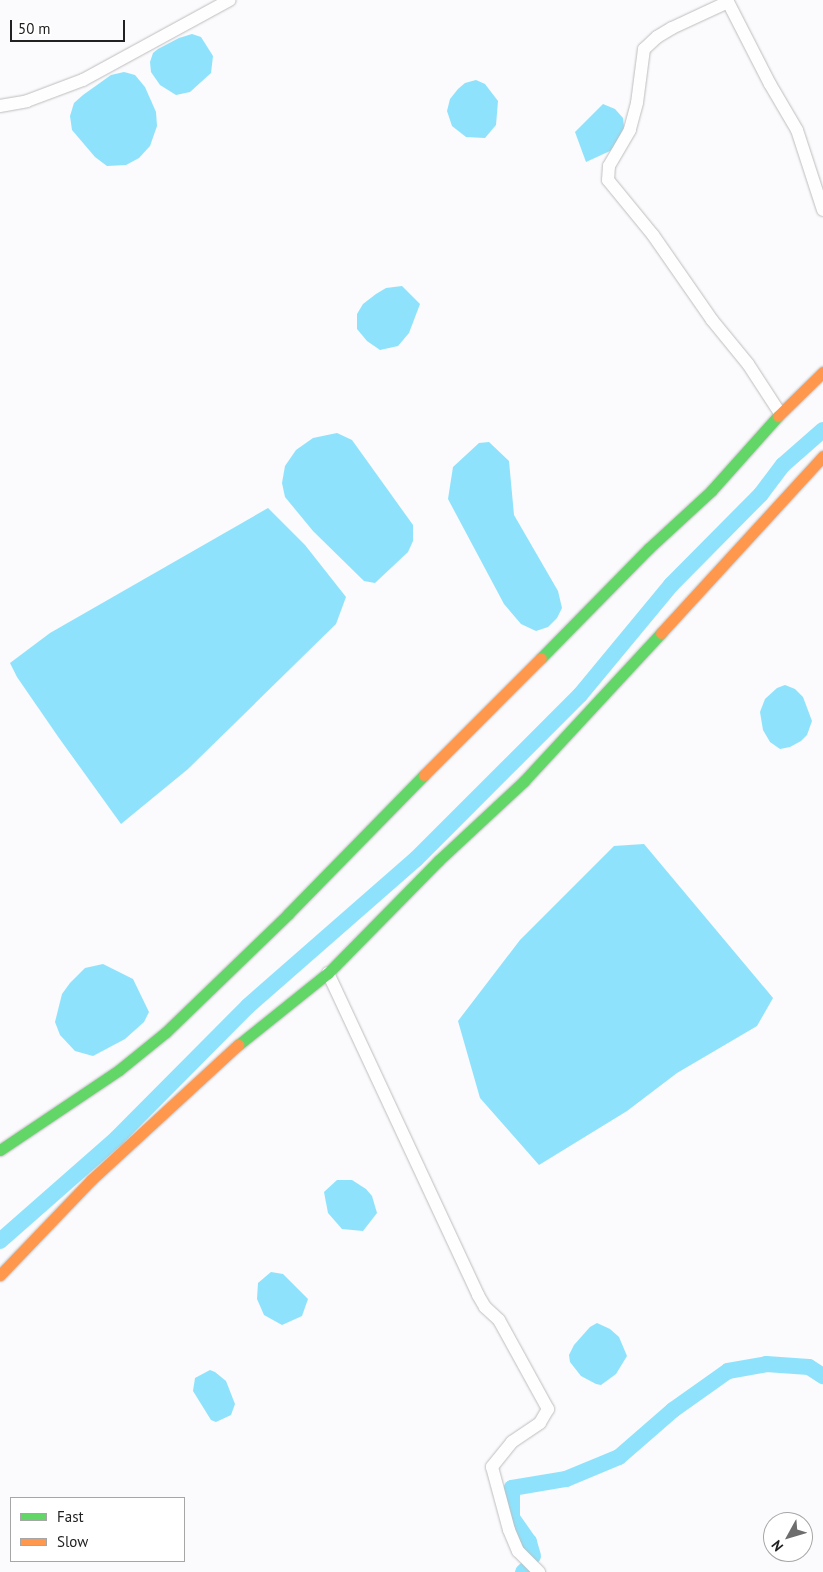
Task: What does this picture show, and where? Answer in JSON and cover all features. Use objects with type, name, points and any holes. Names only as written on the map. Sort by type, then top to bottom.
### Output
[{"type":"street","points":[[0,106],[26,101],[83,80],[230,0]]},
{"type":"street","points":[[780,413],[748,364],[712,320],[653,235],[608,180],[609,166],[630,130],[637,103],[644,49],[657,37],[672,28],[727,1],[770,84],[797,130],[823,210]]},
{"type":"street","points":[[0,1150],[119,1070],[166,1032],[288,914],[484,712],[551,648],[648,549],[710,491],[780,413],[823,372]]},
{"type":"street","points":[[0,1275],[98,1173],[231,1051],[328,973],[586,716],[823,456]]},
{"type":"street","points":[[328,973],[478,1295],[485,1307],[499,1320],[548,1409],[540,1423],[512,1442],[492,1467],[509,1530],[518,1551],[539,1572]]},
{"type":"water","points":[[192,34],[201,37],[213,56],[211,73],[190,92],[176,95],[160,85],[151,72],[150,62],[153,53],[158,49],[179,38]]},
{"type":"water","points":[[124,72],[135,75],[145,87],[156,112],[157,126],[150,146],[139,158],[126,165],[107,166],[95,157],[72,130],[70,116],[74,103],[83,95],[111,75]]},
{"type":"water","points":[[476,80],[485,84],[498,101],[496,125],[485,138],[466,137],[452,126],[447,111],[450,99],[458,89],[465,83]]},
{"type":"water","points":[[603,104],[615,109],[623,118],[624,127],[617,144],[610,151],[586,162],[575,132]]},
{"type":"water","points":[[402,286],[420,304],[409,333],[398,346],[380,350],[367,341],[357,329],[357,314],[363,304],[376,294],[386,288]]},
{"type":"water","points":[[337,433],[352,440],[413,525],[413,541],[408,552],[375,583],[364,581],[313,531],[285,497],[282,483],[285,466],[296,450],[313,438]]},
{"type":"water","points":[[489,442],[509,461],[514,515],[558,591],[562,608],[557,618],[548,627],[536,631],[521,624],[504,604],[448,499],[453,467],[479,443]]},
{"type":"water","points":[[268,508],[305,545],[346,597],[336,624],[188,769],[121,824],[59,738],[17,677],[10,663],[50,633]]},
{"type":"water","points":[[785,685],[795,689],[803,697],[812,721],[807,735],[801,741],[790,747],[780,749],[770,742],[763,730],[760,712],[765,699],[777,688]]},
{"type":"water","points":[[644,844],[773,998],[757,1026],[677,1073],[627,1111],[539,1165],[480,1098],[458,1021],[520,940],[614,846]]},
{"type":"water","points":[[103,964],[133,979],[149,1012],[144,1022],[125,1039],[93,1056],[75,1051],[60,1035],[55,1022],[62,994],[70,983],[85,968]]},
{"type":"water","points":[[337,1180],[352,1180],[366,1189],[372,1196],[377,1213],[363,1231],[342,1229],[328,1213],[324,1192]]},
{"type":"water","points":[[271,1272],[283,1274],[308,1299],[302,1316],[282,1325],[264,1315],[257,1299],[258,1283]]},
{"type":"water","points":[[597,1323],[610,1329],[619,1337],[627,1356],[616,1374],[601,1385],[581,1376],[570,1362],[569,1355],[574,1345],[590,1327]]},
{"type":"water","points":[[210,1370],[226,1381],[235,1404],[231,1415],[216,1422],[211,1420],[193,1391],[195,1378]]},
{"type":"waterway","points":[[0,1241],[116,1139],[248,1006],[416,859],[580,695],[671,585],[761,494],[783,465],[823,430]]},
{"type":"waterway","points":[[533,1556],[529,1542],[512,1518],[512,1488],[566,1479],[619,1457],[673,1410],[728,1371],[766,1364],[809,1367],[823,1376]]},
{"type":"waterway","points":[[523,1572],[530,1566]]},
{"type":"traffic: fast","points":[[541,658],[648,549],[711,491],[778,416]]},
{"type":"traffic: fast","points":[[238,1045],[328,973],[438,861],[524,781],[661,633]]},
{"type":"traffic: fast","points":[[0,1150],[119,1070],[166,1032],[288,914],[424,775]]},
{"type":"traffic: slow","points":[[778,416],[823,372]]},
{"type":"traffic: slow","points":[[661,633],[823,456]]},
{"type":"traffic: slow","points":[[424,775],[541,658]]},
{"type":"traffic: slow","points":[[0,1275],[91,1180],[238,1045]]}]
